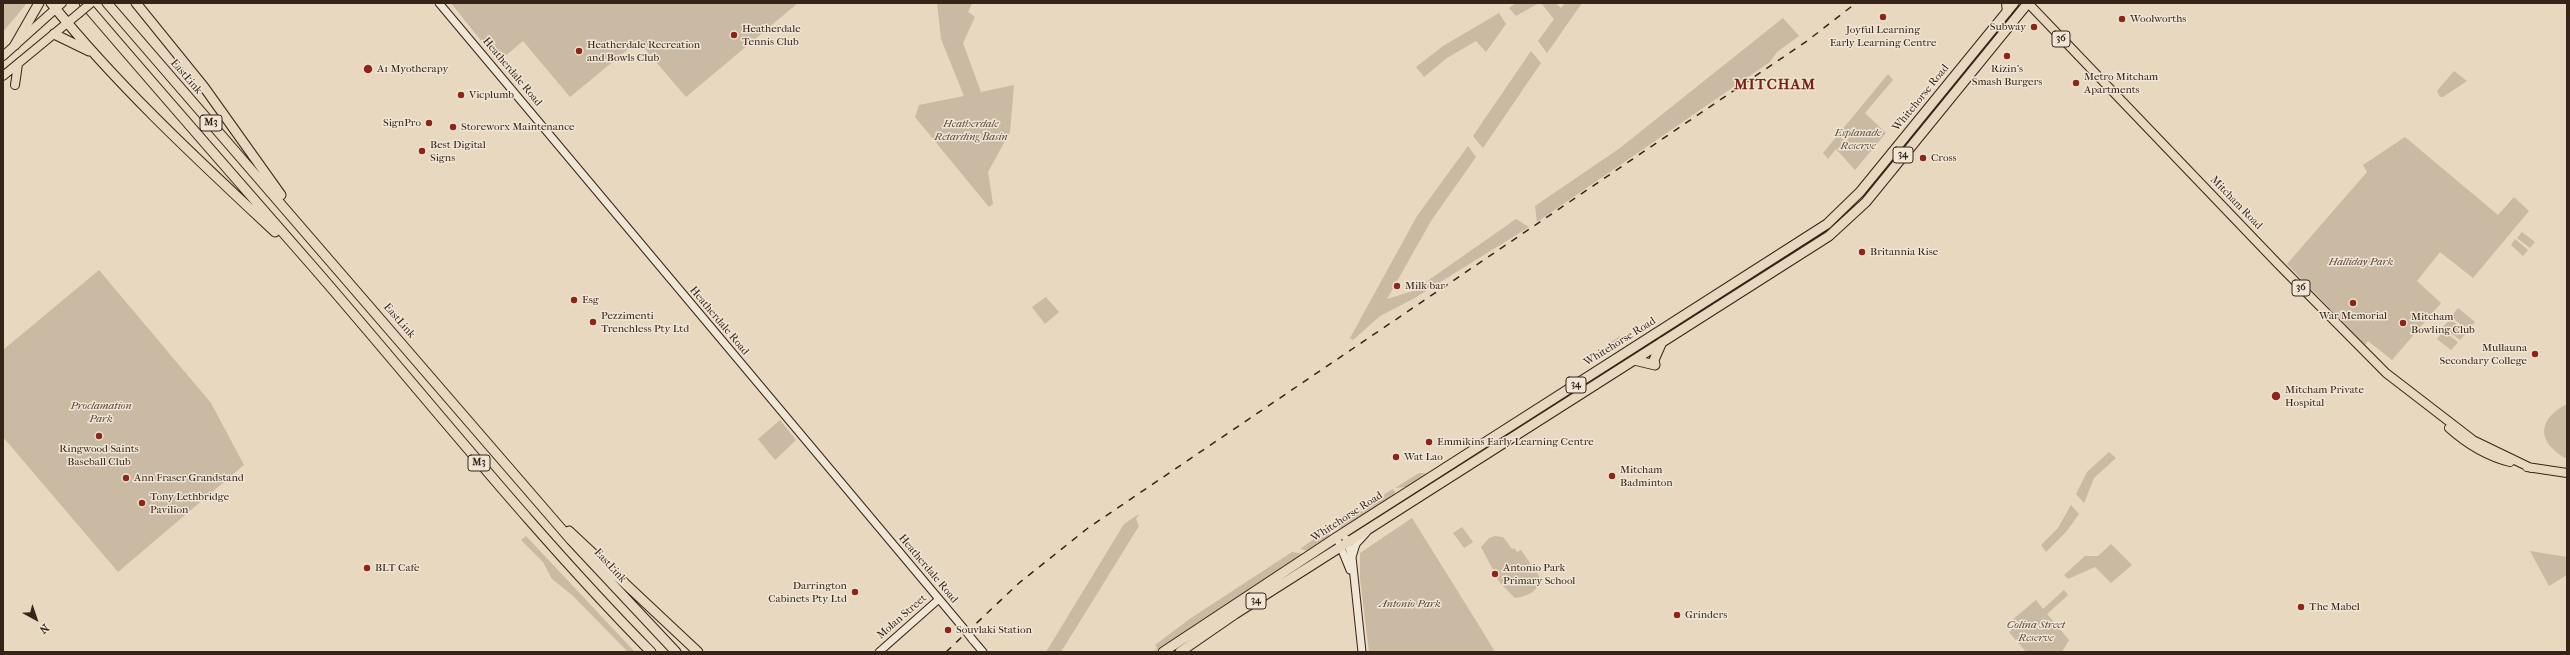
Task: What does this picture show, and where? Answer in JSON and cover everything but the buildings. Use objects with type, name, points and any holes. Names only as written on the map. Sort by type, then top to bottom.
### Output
[{"type":"highway","points":[[15,45],[39,3]]},
{"type":"highway","name":"M3","points":[[84,3],[217,159],[314,268],[522,514],[651,652]]},
{"type":"highway","name":"EastLink","points":[[107,3],[590,562],[676,652]]},
{"type":"highway","points":[[136,3],[200,82],[315,243]]},
{"type":"highway","name":"Whitehorse Road","points":[[1163,652],[1340,535],[1822,229],[1849,205],[2006,7],[2014,3]]},
{"type":"highway","name":"Whitehorse Road","points":[[1180,652],[1372,527],[1838,229],[1866,202],[2028,3]]},
{"type":"highway","points":[[56,5],[67,23],[93,54],[224,185],[314,268]]},
{"type":"highway","points":[[54,34],[93,54]]},
{"type":"highway","points":[[1907,133],[1916,139]]},
{"type":"highway","points":[[1634,360],[1655,365],[1654,360],[1662,342]]},
{"type":"highway","points":[[536,500],[698,652]]},
{"type":"main road","points":[[3,76],[91,3]]},
{"type":"main road","name":"Heatherdale Road","points":[[439,3],[983,652]]},
{"type":"main road","name":"Mitcham Road","points":[[2028,3],[2350,340],[2386,373],[2434,412],[2473,440],[2531,468],[2567,473]]},
{"type":"main road","points":[[2039,15],[2040,3]]},
{"type":"main road","points":[[3,56],[56,5]]},
{"type":"main road","points":[[14,85],[18,64]]},
{"type":"main road","points":[[1362,652],[1352,557],[1356,544],[1372,527]]},
{"type":"main road","points":[[1340,535],[1354,584]]},
{"type":"main road","points":[[1344,545],[1352,557]]},
{"type":"main road","name":"Molan Street","points":[[879,652],[939,599]]},
{"type":"green space","points":[[3,3],[27,3],[3,32]]},
{"type":"green space","points":[[451,3],[798,3],[686,97],[638,41],[570,97],[523,41],[498,62]]},
{"type":"green space","name":"Heatherdale Retarding Basin","points":[[937,3],[972,3],[968,12],[975,17],[963,43],[981,92],[1014,85],[1010,132],[988,172],[993,204],[989,207],[915,117],[919,105],[964,96],[941,39]]},
{"type":"green space","points":[[1516,3],[1539,3],[1516,16],[1509,8]]},
{"type":"green space","points":[[1541,3],[1556,3],[1561,8],[1565,3],[1582,3],[1547,53],[1538,41],[1554,19]]},
{"type":"green space","points":[[1499,13],[1506,24],[1486,52],[1476,41],[1447,58],[1424,77],[1416,67],[1443,46]]},
{"type":"green space","points":[[1783,18],[1799,36],[1777,52],[1770,62],[1537,222],[1535,206],[1620,148]]},
{"type":"green space","points":[[1531,51],[1541,63],[1483,148],[1473,136]]},
{"type":"green space","points":[[2454,71],[2467,81],[2443,97],[2440,97],[2437,91]]},
{"type":"green space","name":"Esplanade Reserve","points":[[1888,74],[1893,80],[1865,113],[1886,133],[1855,170],[1836,149],[1828,159],[1823,153]]},
{"type":"green space","name":"Halliday Park","points":[[2405,137],[2498,215],[2514,197],[2529,211],[2473,278],[2440,252],[2417,281],[2441,303],[2392,360],[2368,341],[2365,345],[2287,264],[2367,172],[2363,165]]},
{"type":"green space","points":[[1468,146],[1476,157],[1431,221],[1387,299],[1413,291],[1516,219],[1529,227],[1413,299],[1380,316],[1353,340],[1350,338],[1417,216]]},
{"type":"green space","points":[[2522,232],[2535,242],[2530,248],[2517,238]]},
{"type":"green space","points":[[2515,239],[2528,250],[2523,256],[2511,245]]},
{"type":"green space","name":"Proclamation Park","points":[[99,270],[211,403],[244,465],[118,572],[3,437],[3,350]]},
{"type":"green space","points":[[1046,297],[1059,312],[1045,324],[1032,307]]},
{"type":"green space","points":[[2458,308],[2475,322],[2468,330],[2451,317]]},
{"type":"green space","points":[[2450,319],[2467,332],[2460,340],[2443,327]]},
{"type":"green space","points":[[2443,331],[2458,342],[2451,350],[2437,339]]},
{"type":"green space","points":[[1620,336],[1623,343],[1615,350],[1604,347]]},
{"type":"green space","points":[[2567,404],[2567,459],[2557,453],[2550,446],[2544,432],[2545,424],[2550,417],[2557,410]]},
{"type":"green space","points":[[780,420],[796,440],[775,460],[758,439]]},
{"type":"green space","points":[[2109,452],[2116,458],[2094,478],[2084,503],[2076,494],[2087,472]]},
{"type":"green space","points":[[1419,473],[1426,473],[1406,489],[1405,487],[1395,488]]},
{"type":"green space","points":[[1393,489],[1395,492],[1393,497],[1339,529],[1343,520]]},
{"type":"green space","points":[[2071,505],[2079,514],[2066,532],[2046,552],[2041,545],[2058,528]]},
{"type":"green space","points":[[1139,514],[1136,519],[1139,526],[1061,652],[1046,652],[1124,524]]},
{"type":"green space","name":"Antonio Park","points":[[1412,518],[1495,652],[1369,652],[1360,578],[1360,553]]},
{"type":"green space","points":[[1462,527],[1473,542],[1464,548],[1453,533]]},
{"type":"green space","points":[[1328,529],[1330,537],[1309,551],[1300,549]]},
{"type":"green space","points":[[526,536],[635,652],[628,652],[572,595],[552,579],[543,562],[521,540]]},
{"type":"green space","points":[[1495,536],[1503,537],[1512,549],[1514,548],[1517,552],[1521,550],[1541,579],[1537,587],[1531,593],[1515,598],[1500,583],[1481,547],[1489,538]]},
{"type":"green space","points":[[2111,544],[2132,565],[2111,583],[2095,567],[2068,579],[2064,575],[2085,556],[2098,556]]},
{"type":"green space","points":[[2530,551],[2567,557],[2567,575],[2549,586]]},
{"type":"green space","points":[[1292,552],[1304,554],[1169,644],[1152,652],[1157,648],[1155,645],[1191,618]]},
{"type":"green space","name":"Colina Street Reserve","points":[[2064,590],[2068,595],[2047,614],[2069,640],[2062,652],[2026,652],[2009,632],[2017,625],[2012,620],[2036,600],[2043,609]]},
{"type":"railway","points":[[946,652],[1019,583],[1088,528],[1807,41],[1856,3]]},
{"type":"place","name":"Joyful Learning Early Learning Centre","points":[[1883,17]]},
{"type":"place","name":"Woolworths","points":[[2122,19]]},
{"type":"place","name":"Subway","points":[[2034,27]]},
{"type":"place","name":"Heatherdale Tennis Club","points":[[734,35]]},
{"type":"place","name":"Heatherdale Recreation and Bowls Club","points":[[579,51]]},
{"type":"place","name":"Rizin's Smash Burgers","points":[[2007,56]]},
{"type":"place","name":"A1 Myotherapy","points":[[368,69]]},
{"type":"place","name":"Metro Mitcham Apartments","points":[[2076,83]]},
{"type":"place","name":"Vicplumb","points":[[461,95]]},
{"type":"place","name":"SignPro","points":[[429,123]]},
{"type":"place","name":"Storeworx Maintenance","points":[[453,127]]},
{"type":"place","name":"Best Digital Signs","points":[[422,151]]},
{"type":"place","name":"Cross","points":[[1923,158]]},
{"type":"place","name":"Britannia Rise","points":[[1862,252]]},
{"type":"place","name":"Milk bar","points":[[1397,286]]},
{"type":"place","name":"Esg","points":[[574,300]]},
{"type":"place","name":"War Memorial","points":[[2353,303]]},
{"type":"place","name":"Pezzimenti Trenchless Pty Ltd","points":[[593,322]]},
{"type":"place","name":"Mitcham Bowling Club","points":[[2403,323]]},
{"type":"place","name":"Mullauna Secondary College","points":[[2535,354]]},
{"type":"place","name":"Mitcham Private Hospital","points":[[2276,396]]},
{"type":"place","name":"Ringwood Saints Baseball Club","points":[[99,436]]},
{"type":"place","name":"Emmikins Early Learning Centre","points":[[1429,442]]},
{"type":"place","name":"Wat Lao","points":[[1396,457]]},
{"type":"place","name":"Mitcham Badminton","points":[[1612,476]]},
{"type":"place","name":"Ann Fraser Grandstand","points":[[126,478]]},
{"type":"place","name":"Tony Lethbridge Pavilion","points":[[142,503]]},
{"type":"place","name":"BLT Cafe","points":[[367,568]]},
{"type":"place","name":"Antonio Park Primary School","points":[[1495,574]]},
{"type":"place","name":"Darrington Cabinets Pty Ltd","points":[[855,592]]},
{"type":"place","name":"The Mabel","points":[[2301,607]]},
{"type":"place","name":"Grinders","points":[[1677,615]]},
{"type":"place","name":"Souvlaki Station","points":[[948,630]]},
{"type":"district","name":"MITCHAM","points":[[1775,85]]}]
